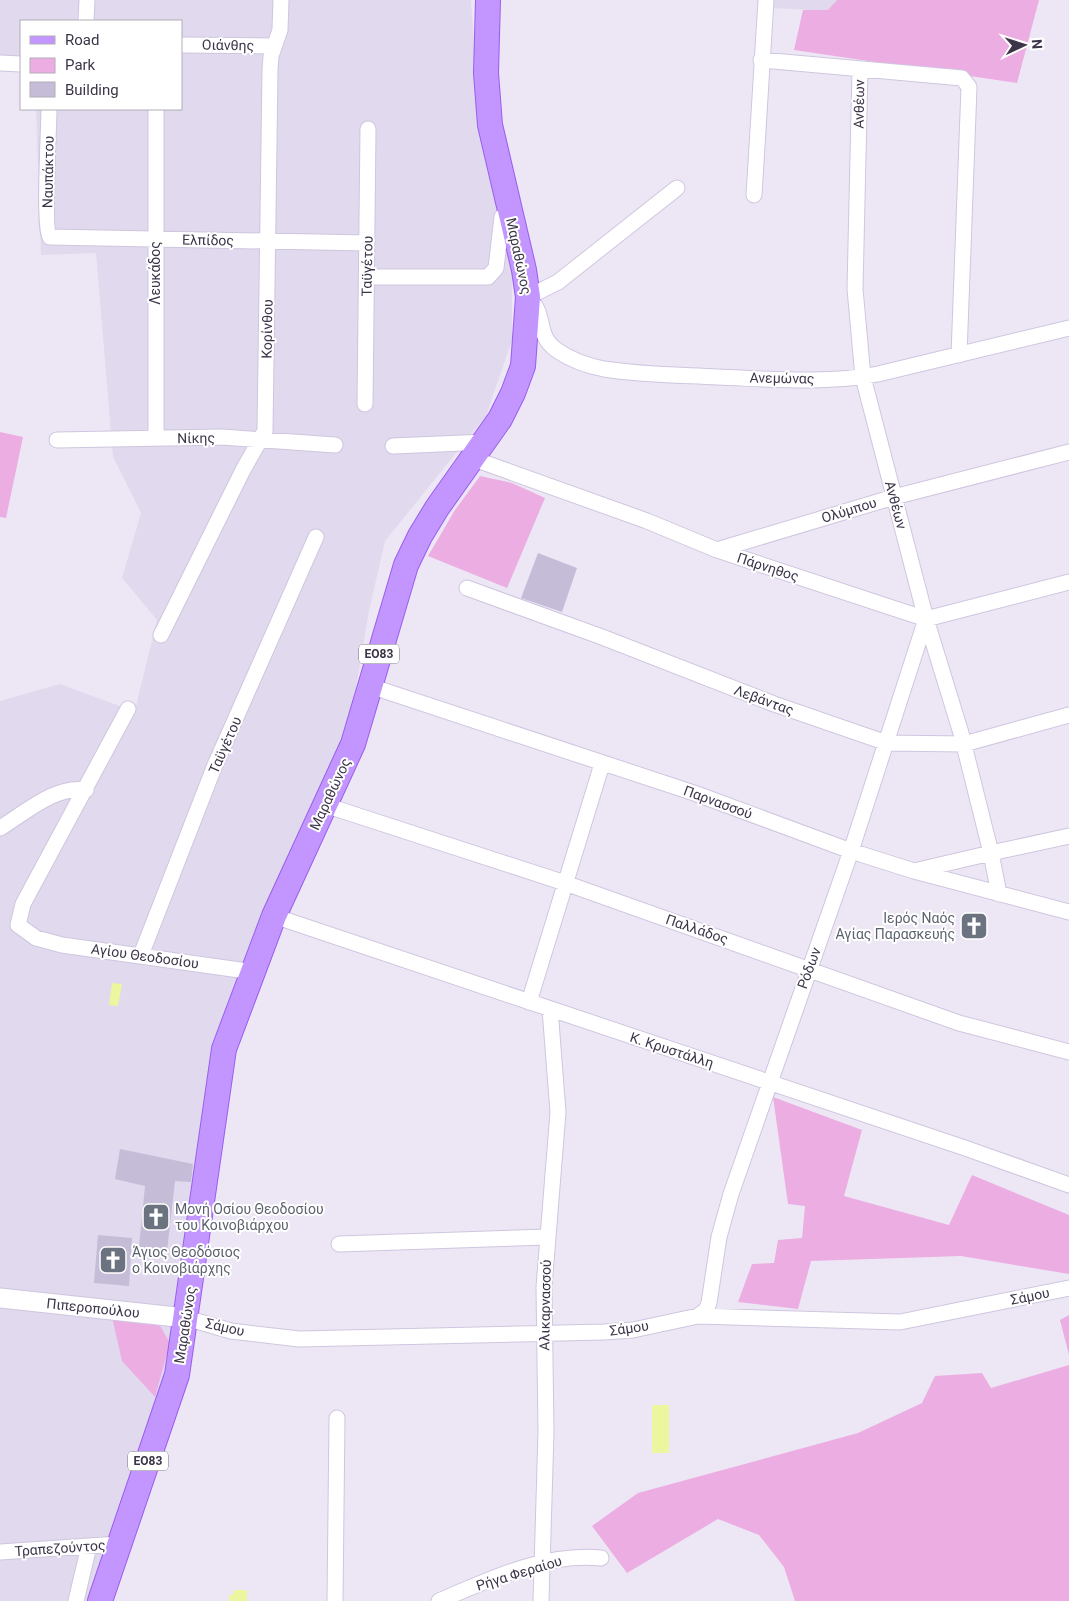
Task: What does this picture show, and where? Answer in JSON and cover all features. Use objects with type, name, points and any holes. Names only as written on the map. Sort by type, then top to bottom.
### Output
[{"type":"main road","name":"Μαραθώνος","points":[[100,1601],[177,1374],[224,1049],[274,916],[353,744],[399,583],[412,550],[437,508],[480,450],[514,394],[522,366],[528,297],[524,270],[490,125],[485,36],[488,0]]},
{"type":"street","points":[[86,20],[87,0]]},
{"type":"street","name":"Κορίνθου","points":[[161,634],[247,462],[262,440],[265,431],[270,70],[274,46],[280,30],[281,0]]},
{"type":"street","points":[[754,195],[766,0]]},
{"type":"street","name":"Οιάνθης","points":[[182,45],[274,46]]},
{"type":"street","points":[[761,60],[962,78],[969,87],[959,355]]},
{"type":"street","points":[[0,63],[20,64]]},
{"type":"street","name":"Ανθέων","points":[[860,69],[855,289],[863,377],[926,619],[964,744],[991,853],[999,894]]},
{"type":"street","name":"Ναυπάκτου","points":[[48,236],[49,110]]},
{"type":"street","name":"Λευκάδος","points":[[156,110],[156,438]]},
{"type":"street","name":"Ταϋγέτου","points":[[365,404],[368,129]]},
{"type":"street","points":[[528,297],[558,282],[677,188]]},
{"type":"street","points":[[367,277],[488,277],[496,268],[502,217],[510,213]]},
{"type":"street","name":"Ελπίδος","points":[[48,236],[367,243]]},
{"type":"street","name":"Ανεμώνας","points":[[528,297],[538,307],[543,334],[551,346],[572,359],[602,368],[636,373],[739,378],[830,379],[863,377],[1069,328]]},
{"type":"street","name":"Νίκης","points":[[57,440],[156,438],[262,440],[335,444]]},
{"type":"street","points":[[393,446],[480,450]]},
{"type":"street","name":"Πάρνηθος","points":[[480,450],[717,550],[926,619]]},
{"type":"street","name":"Ολύμπου","points":[[717,550],[894,497],[1069,452]]},
{"type":"street","name":"Ταϋγέτου","points":[[141,955],[215,765],[316,537]]},
{"type":"street","points":[[926,619],[1069,582]]},
{"type":"street","name":"Λεβάντας","points":[[468,588],[585,630],[774,704],[888,743],[964,744],[1069,715]]},
{"type":"street","name":"Ρόδων","points":[[698,1316],[706,1310],[710,1300],[719,1237],[731,1194],[808,967],[888,743],[926,619]]},
{"type":"street","name":"Παρνασσού","points":[[370,686],[694,793],[851,851],[914,871],[1069,912]]},
{"type":"street","points":[[0,828],[62,792],[76,788],[86,790],[128,709]]},
{"type":"street","points":[[529,1002],[602,764]]},
{"type":"street","name":"Αγίου Θεοδοσίου","points":[[86,790],[23,904],[18,925],[36,938],[62,945],[254,972]]},
{"type":"street","name":"Παλλάδος","points":[[325,805],[565,883],[960,1022],[1069,1052]]},
{"type":"street","points":[[914,871],[1069,836]]},
{"type":"street","name":"Κ. Κρυστάλλη","points":[[274,916],[1067,1180]]},
{"type":"street","name":"Αλικαρνασσού","points":[[541,1601],[546,1432],[543,1333],[547,1237],[558,1112],[550,1009]]},
{"type":"street","points":[[339,1244],[547,1237]]},
{"type":"street","name":"Σάμου","points":[[186,1318],[231,1331],[299,1339],[626,1330],[698,1316],[900,1322],[1069,1288]]},
{"type":"street","name":"Πιπεροπούλου","points":[[0,1298],[186,1318]]},
{"type":"street","points":[[335,1601],[337,1418]]},
{"type":"street","name":"Τραπεζούντος","points":[[0,1552],[119,1544]]},
{"type":"street","points":[[76,1601],[89,1546]]},
{"type":"street","name":"Ρήγα Φεραίου","points":[[439,1601],[493,1579],[543,1564],[579,1557],[601,1558]]},
{"type":"shaded area","points":[[0,0],[471,0],[480,135],[512,257],[512,340],[486,416],[385,541],[369,611],[354,699],[326,783],[251,966],[63,939],[39,933],[26,923],[29,906],[135,710],[157,620],[122,578],[141,513],[113,457],[96,253],[41,255],[36,110],[182,110],[182,20],[20,20],[20,72],[0,71]]},
{"type":"shaded area","points":[[772,0],[837,0],[828,11],[772,8]]},
{"type":"shaded area","points":[[60,684],[128,709],[18,925],[36,938],[254,972],[232,1027],[182,1351],[100,1601],[0,1601],[0,701]]},
{"type":"shaded area","points":[[112,983],[122,984],[118,1006],[109,1005]]},
{"type":"shaded area","points":[[652,1405],[669,1405],[669,1453],[652,1453]]},
{"type":"shaded area","points":[[234,1590],[247,1590],[247,1601],[229,1601],[229,1595],[233,1595]]},
{"type":"green space","points":[[837,0],[1039,0],[1017,83],[794,50],[803,10],[828,10]]},
{"type":"green space","points":[[0,432],[23,437],[6,518],[0,517]]},
{"type":"green space","points":[[480,476],[512,483],[545,498],[507,588],[428,556],[455,510]]},
{"type":"green space","points":[[773,1097],[862,1130],[844,1196],[949,1225],[972,1175],[1069,1215],[1069,1274],[961,1256],[811,1261],[798,1309],[738,1302],[752,1264],[774,1263],[778,1240],[802,1238],[805,1206],[788,1204]]},
{"type":"green space","points":[[1069,1315],[1069,1355],[1060,1320]]},
{"type":"green space","points":[[112,1317],[159,1324],[170,1343],[155,1397],[122,1361]]},
{"type":"green space","points":[[1069,1365],[1069,1601],[795,1601],[784,1567],[759,1535],[718,1519],[627,1573],[592,1526],[638,1493],[858,1433],[922,1403],[935,1376],[982,1373],[991,1388]]},
{"type":"building","points":[[538,553],[577,568],[562,612],[521,598]]},
{"type":"building","name":"Μονή Οσίου Θεοδοσίου του Κοινοβιάρχου","points":[[120,1149],[193,1164],[191,1182],[175,1181],[167,1251],[139,1247],[145,1186],[115,1179]]},
{"type":"building","name":"Άγιος Θεοδόσιος ο Κοινοβιάρχης","points":[[98,1235],[132,1238],[129,1286],[94,1283]]},
{"type":"place","name":"Ιερός Ναός Αγίας Παρασκευής","points":[[974,926]]},
{"type":"place","name":"Μονή Οσίου Θεοδοσίου του Κοινοβιάρχου","points":[[156,1217]]},
{"type":"place","name":"Άγιος Θεοδόσιος ο Κοινοβιάρχης","points":[[113,1260]]}]
